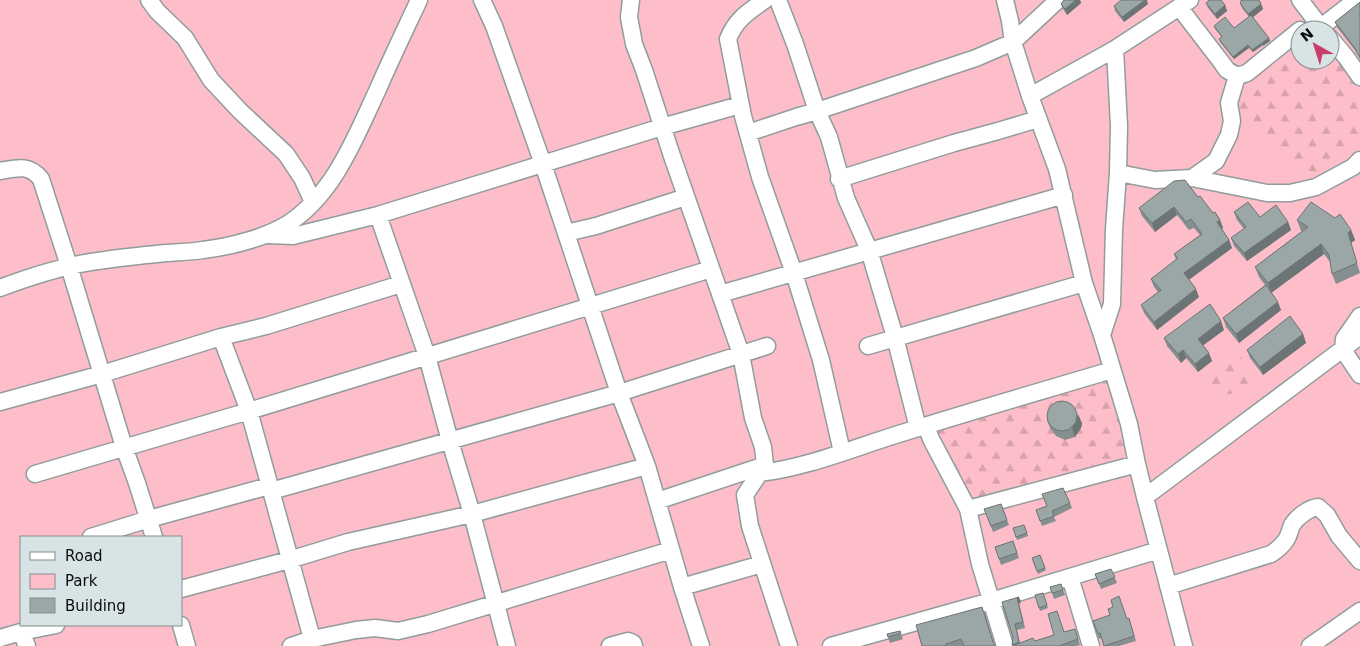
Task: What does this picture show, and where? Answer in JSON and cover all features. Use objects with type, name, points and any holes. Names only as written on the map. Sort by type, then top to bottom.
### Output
[{"type":"street","points":[[149,0],[185,38],[211,80],[240,111],[286,154],[302,178],[313,202]]},
{"type":"street","points":[[0,288],[69,266],[104,260],[203,250],[234,244],[265,235],[286,225],[313,202],[325,188],[350,150],[419,0]]},
{"type":"street","points":[[482,0],[494,26],[543,164],[589,306],[647,466],[701,646]]},
{"type":"street","points":[[631,0],[630,17],[634,44],[741,354],[753,418],[764,447],[762,469],[746,495],[750,526],[789,646]]},
{"type":"street","points":[[765,0],[738,21],[731,30],[728,39],[740,105],[760,178],[794,273],[821,360],[842,452]]},
{"type":"street","points":[[778,0],[817,111],[829,137],[839,179],[869,250],[922,427],[931,439],[968,509],[980,564],[1005,646]]},
{"type":"street","points":[[1005,0],[1013,42],[1030,96],[1057,169],[1084,283],[1129,424],[1145,497],[1183,646]]},
{"type":"street","points":[[748,133],[976,58],[1013,42],[1058,0]]},
{"type":"street","points":[[1300,0],[1316,20]]},
{"type":"street","points":[[1332,20],[1356,0]]},
{"type":"street","points":[[1030,96],[1115,49],[1184,3],[1227,70],[1237,76],[1247,73],[1290,38]]},
{"type":"street","points":[[1102,335],[1112,304],[1118,173],[1119,126],[1115,49]]},
{"type":"street","points":[[1340,50],[1360,77]]},
{"type":"street","points":[[1192,178],[1216,161],[1229,135],[1232,121],[1229,103],[1237,76]]},
{"type":"street","points":[[265,235],[293,236],[378,216],[662,127],[740,105]]},
{"type":"street","points":[[839,179],[1038,118]]},
{"type":"street","points":[[1118,173],[1156,180],[1192,178],[1267,193],[1290,193],[1316,187],[1360,160]]},
{"type":"street","points":[[0,171],[28,169],[35,171],[41,179],[124,447],[154,536]]},
{"type":"street","points":[[720,294],[1064,195]]},
{"type":"street","points":[[566,233],[596,226],[686,197]]},
{"type":"street","points":[[378,216],[427,356],[507,646]]},
{"type":"street","points":[[35,474],[249,412],[711,269]]},
{"type":"street","points":[[868,346],[1084,283]]},
{"type":"street","points":[[0,402],[102,374],[221,337],[266,326],[401,284]]},
{"type":"street","points":[[1360,316],[1344,339],[1343,350],[1360,375]]},
{"type":"street","points":[[1145,497],[1360,336]]},
{"type":"street","points":[[221,337],[249,412],[313,643]]},
{"type":"street","points":[[94,536],[269,486],[278,489],[450,441],[619,393],[767,346]]},
{"type":"street","points":[[657,501],[762,469],[777,471],[827,457],[1000,402],[1112,370]]},
{"type":"street","points":[[968,509],[1137,464]]},
{"type":"street","points":[[182,589],[290,560],[348,542],[472,514],[647,466]]},
{"type":"street","points":[[1168,586],[1271,554],[1280,549],[1287,539],[1293,524],[1314,507],[1318,507],[1327,515],[1339,536],[1360,561]]},
{"type":"street","points":[[291,646],[313,643],[356,630],[375,628],[398,631],[428,624],[671,550]]},
{"type":"street","points":[[831,646],[1159,550]]},
{"type":"street","points":[[682,587],[762,564]]},
{"type":"street","points":[[1070,577],[1091,646]]},
{"type":"street","points":[[1310,646],[1360,611]]},
{"type":"street","points":[[0,638],[24,639],[54,626]]},
{"type":"street","points":[[181,626],[187,646]]},
{"type":"street","points":[[610,646],[630,642],[634,646]]},
{"type":"green space","points":[[0,0],[1360,0],[1360,646],[0,646]]},
{"type":"green space","points":[[1290,45],[1290,70],[1340,70],[1340,62],[1360,87],[1360,150],[1338,170],[1320,180],[1306,168],[1259,139],[1239,120],[1232,106],[1245,78]]},
{"type":"green space","points":[[1236,349],[1255,380],[1238,392],[1229,394],[1213,392],[1192,383]]},
{"type":"green space","points":[[1110,375],[1133,462],[969,505],[931,429]]},
{"type":"building","points":[[1064,0],[1076,0],[1065,9],[1061,4]]},
{"type":"building","points":[[1121,0],[1145,0],[1122,17],[1114,6]]},
{"type":"building","points":[[1209,0],[1221,0],[1225,5],[1215,14],[1206,3]]},
{"type":"building","points":[[1242,0],[1259,0],[1261,4],[1248,14],[1240,3]]},
{"type":"building","points":[[1360,2],[1360,57],[1340,29],[1340,20],[1338,20]]},
{"type":"building","points":[[1251,15],[1269,38],[1252,50],[1248,45],[1233,57],[1219,39],[1222,37],[1214,26],[1225,17],[1234,28]]},
{"type":"building","points":[[1185,180],[1213,213],[1215,212],[1220,220],[1217,222],[1229,240],[1184,273],[1196,289],[1154,322],[1141,305],[1161,290],[1151,279],[1178,258],[1174,254],[1202,234],[1191,219],[1186,222],[1174,207],[1152,223],[1139,208],[1174,181]]},
{"type":"building","points":[[1248,202],[1260,217],[1276,205],[1288,222],[1244,253],[1231,238],[1246,227],[1234,212]]},
{"type":"building","points":[[1311,202],[1335,218],[1340,214],[1351,230],[1348,233],[1357,263],[1332,274],[1329,255],[1321,244],[1268,283],[1255,267],[1308,227],[1297,220]]},
{"type":"building","points":[[1266,285],[1278,302],[1236,334],[1223,318]]},
{"type":"building","points":[[1210,304],[1221,321],[1198,339],[1209,353],[1195,364],[1183,350],[1178,354],[1164,338]]},
{"type":"building","points":[[1290,316],[1303,334],[1260,367],[1247,350]]},
{"type":"building","points":[[1062,401],[1073,405],[1077,416],[1073,427],[1062,431],[1051,427],[1047,416],[1051,405]]},
{"type":"building","points":[[1063,488],[1070,503],[1052,511],[1054,516],[1040,521],[1036,510],[1047,506],[1042,494]]},
{"type":"building","points":[[1001,504],[1007,520],[991,526],[984,509]]},
{"type":"building","points":[[1024,525],[1027,533],[1016,537],[1013,528]]},
{"type":"building","points":[[1013,541],[1017,553],[999,559],[995,547]]},
{"type":"building","points":[[1040,555],[1045,568],[1037,571],[1032,558]]},
{"type":"building","points":[[1111,569],[1115,577],[1099,584],[1095,574]]},
{"type":"building","points":[[1061,584],[1063,590],[1052,593],[1050,587]]},
{"type":"building","points":[[1043,593],[1047,605],[1039,608],[1035,595]]},
{"type":"building","points":[[1119,596],[1127,619],[1129,618],[1134,636],[1104,646],[1100,633],[1098,634],[1093,621],[1110,615],[1108,609],[1113,607],[1111,600]]},
{"type":"building","points":[[1019,597],[1017,598],[1023,622],[1015,624],[1019,642],[1012,645],[1013,637],[1002,602]]},
{"type":"building","points":[[982,607],[995,646],[964,646],[961,639],[946,644],[946,646],[922,646],[916,625]]},
{"type":"building","points":[[1057,611],[1064,632],[1075,629],[1078,639],[1059,646],[1015,645],[1033,638],[1035,641],[1054,635],[1048,614]]},
{"type":"building","points":[[900,631],[901,633],[888,637],[887,634]]}]
